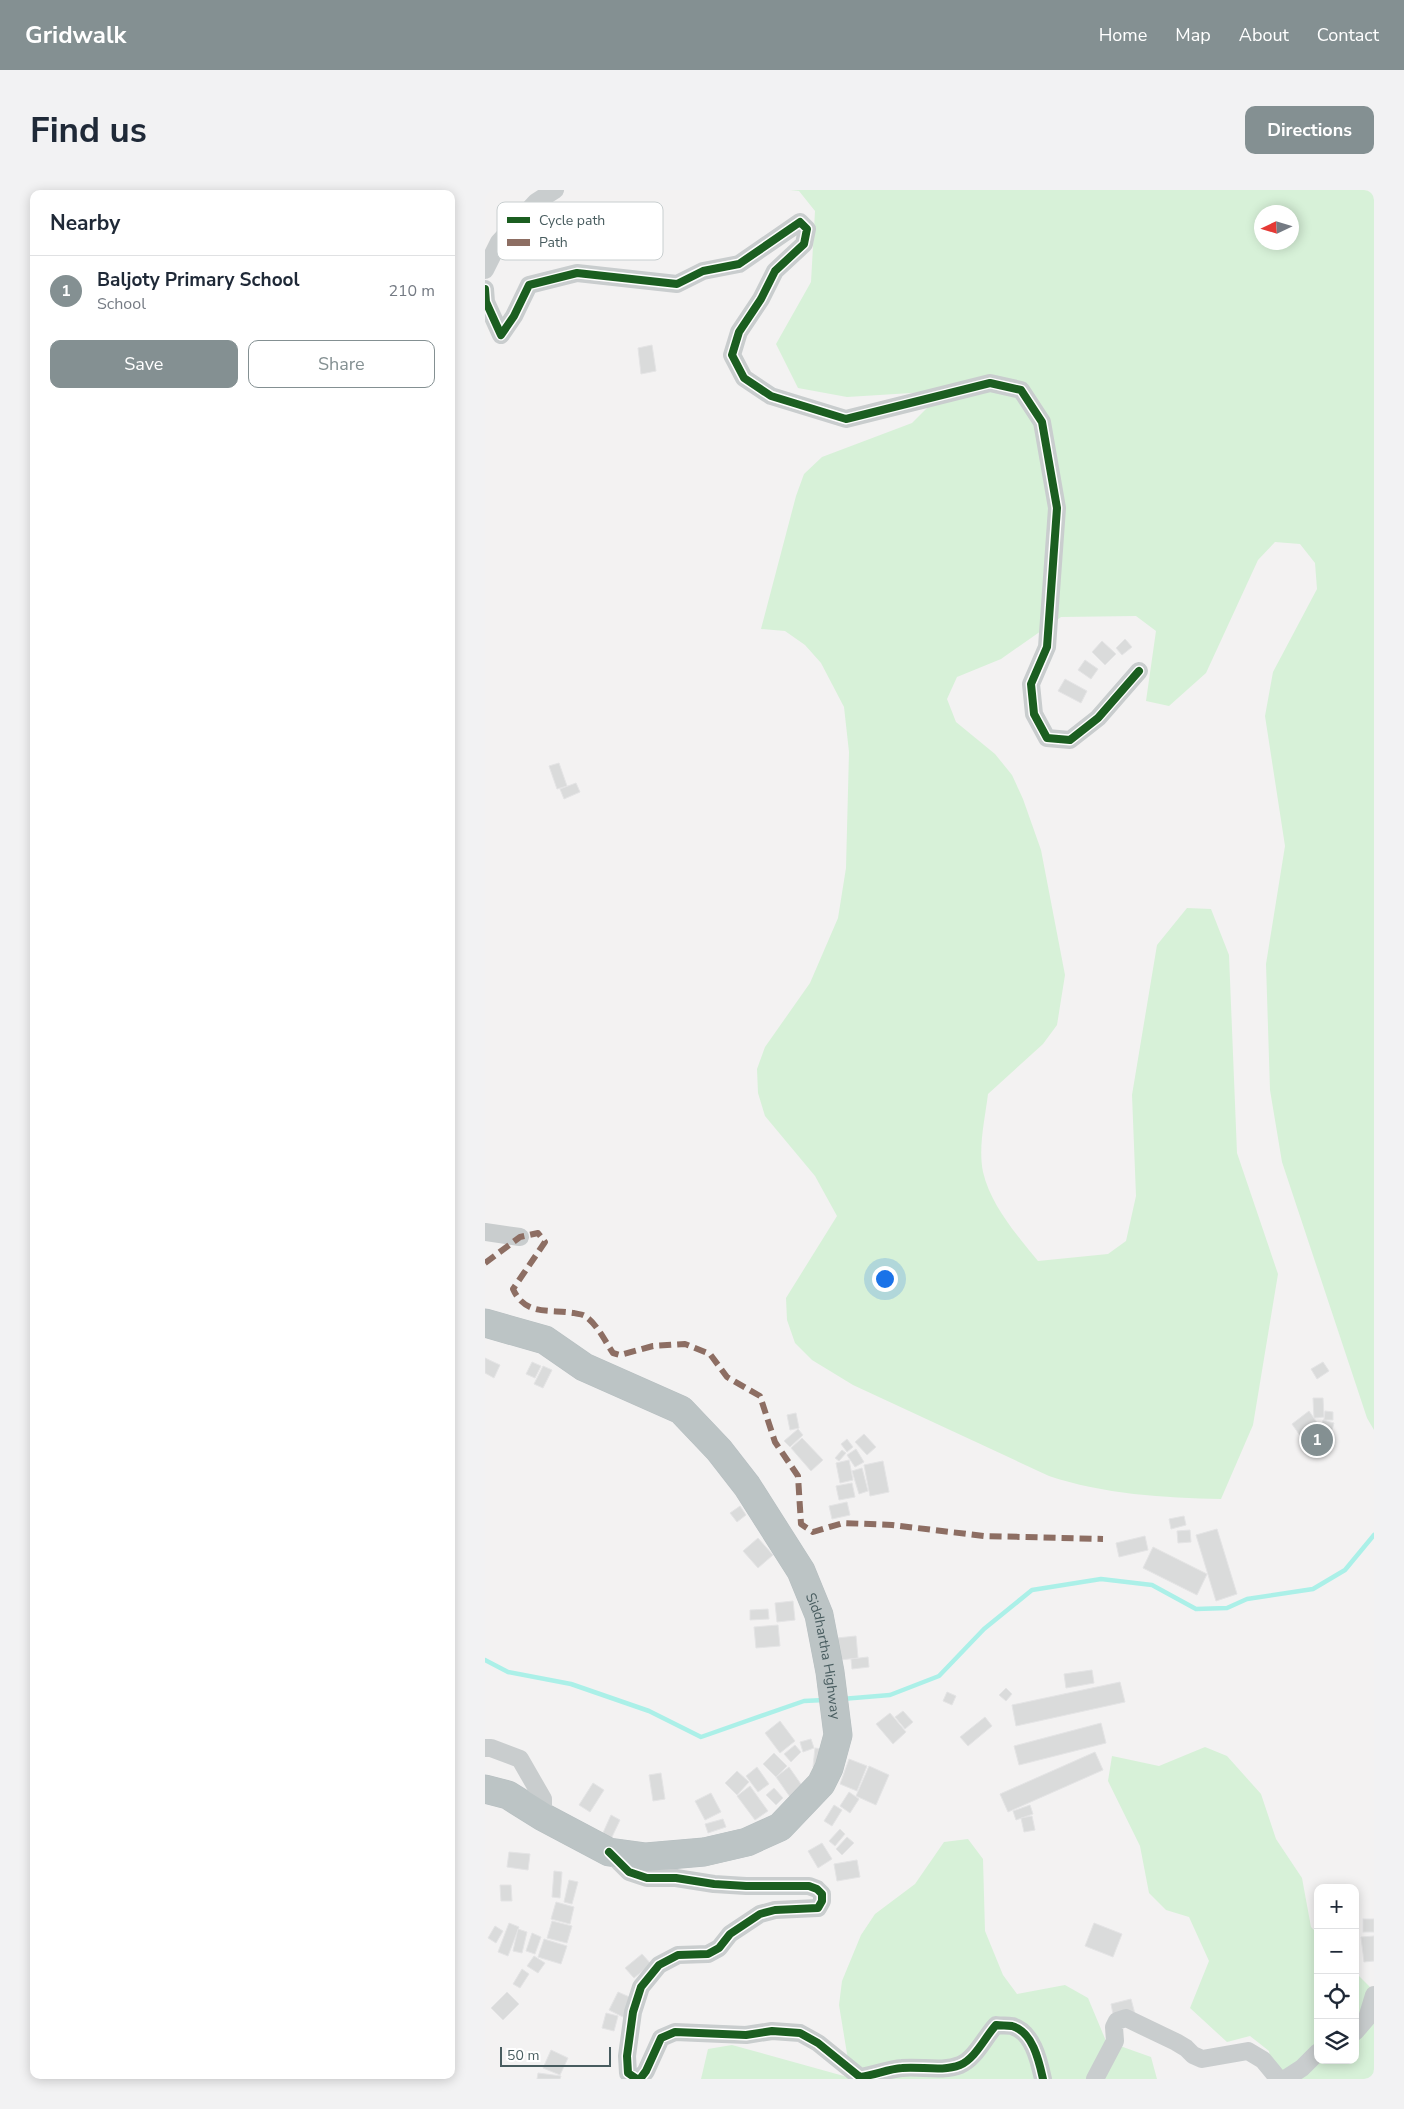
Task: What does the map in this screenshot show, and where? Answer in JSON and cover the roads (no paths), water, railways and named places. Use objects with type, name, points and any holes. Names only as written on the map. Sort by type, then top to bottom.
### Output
[{"type":"highway","name":"Siddhartha Highway","points":[[485,1323],[545,1340],[584,1367],[681,1410],[719,1450],[747,1486],[801,1571],[819,1615],[830,1672],[838,1735],[829,1768],[821,1784],[780,1827],[747,1842],[704,1852],[645,1857],[609,1852],[543,1817],[507,1795],[485,1789]]},
{"type":"street","points":[[536,202],[555,190]]},
{"type":"street","points":[[485,289],[486,302],[501,335],[514,316],[529,285],[577,273],[677,284],[703,271],[739,264],[800,222],[807,229],[804,244],[775,271],[761,299],[739,332],[732,355],[744,378],[771,396],[845,419],[989,383],[1021,390],[1042,422],[1057,508],[1047,647],[1031,684],[1034,714],[1047,738],[1070,740],[1098,718],[1139,671]]},
{"type":"street","points":[[485,270],[497,246]]},
{"type":"street","points":[[485,1232],[520,1237]]},
{"type":"street","points":[[485,1748],[491,1748],[520,1759],[543,1799],[543,1817]]},
{"type":"street","points":[[609,1852],[629,1872],[647,1878],[676,1878],[714,1884],[746,1886],[809,1886],[817,1889],[822,1894],[822,1901],[818,1908],[775,1910],[760,1914],[730,1934],[719,1948],[708,1954],[677,1955],[659,1965],[641,1987],[633,2012],[627,2056],[629,2073],[638,2079],[646,2071],[661,2038],[675,2032],[746,2035],[772,2031],[800,2033],[818,2043],[861,2077],[900,2068],[945,2068],[961,2065],[973,2054],[996,2025],[1012,2026],[1023,2033],[1033,2046],[1043,2079]]},
{"type":"street","points":[[1359,2027],[1367,2018],[1374,1995]]},
{"type":"street","points":[[1095,2079],[1115,2040],[1114,2027],[1117,2021],[1126,2018],[1177,2042],[1187,2048],[1193,2055],[1202,2059],[1248,2051],[1263,2060],[1277,2077],[1284,2079],[1302,2068],[1314,2056]]},
{"type":"waterway","points":[[842,1699],[890,1695],[939,1676],[984,1629],[1032,1590],[1101,1579],[1152,1585],[1196,1609],[1227,1608],[1247,1599],[1313,1589],[1345,1570],[1374,1535]]},
{"type":"waterway","points":[[485,1660],[508,1672],[571,1684],[649,1711],[701,1737],[804,1701],[824,1700]]},
{"type":"place","name":"Baljoty Primary School","points":[[1317,1440]]}]
